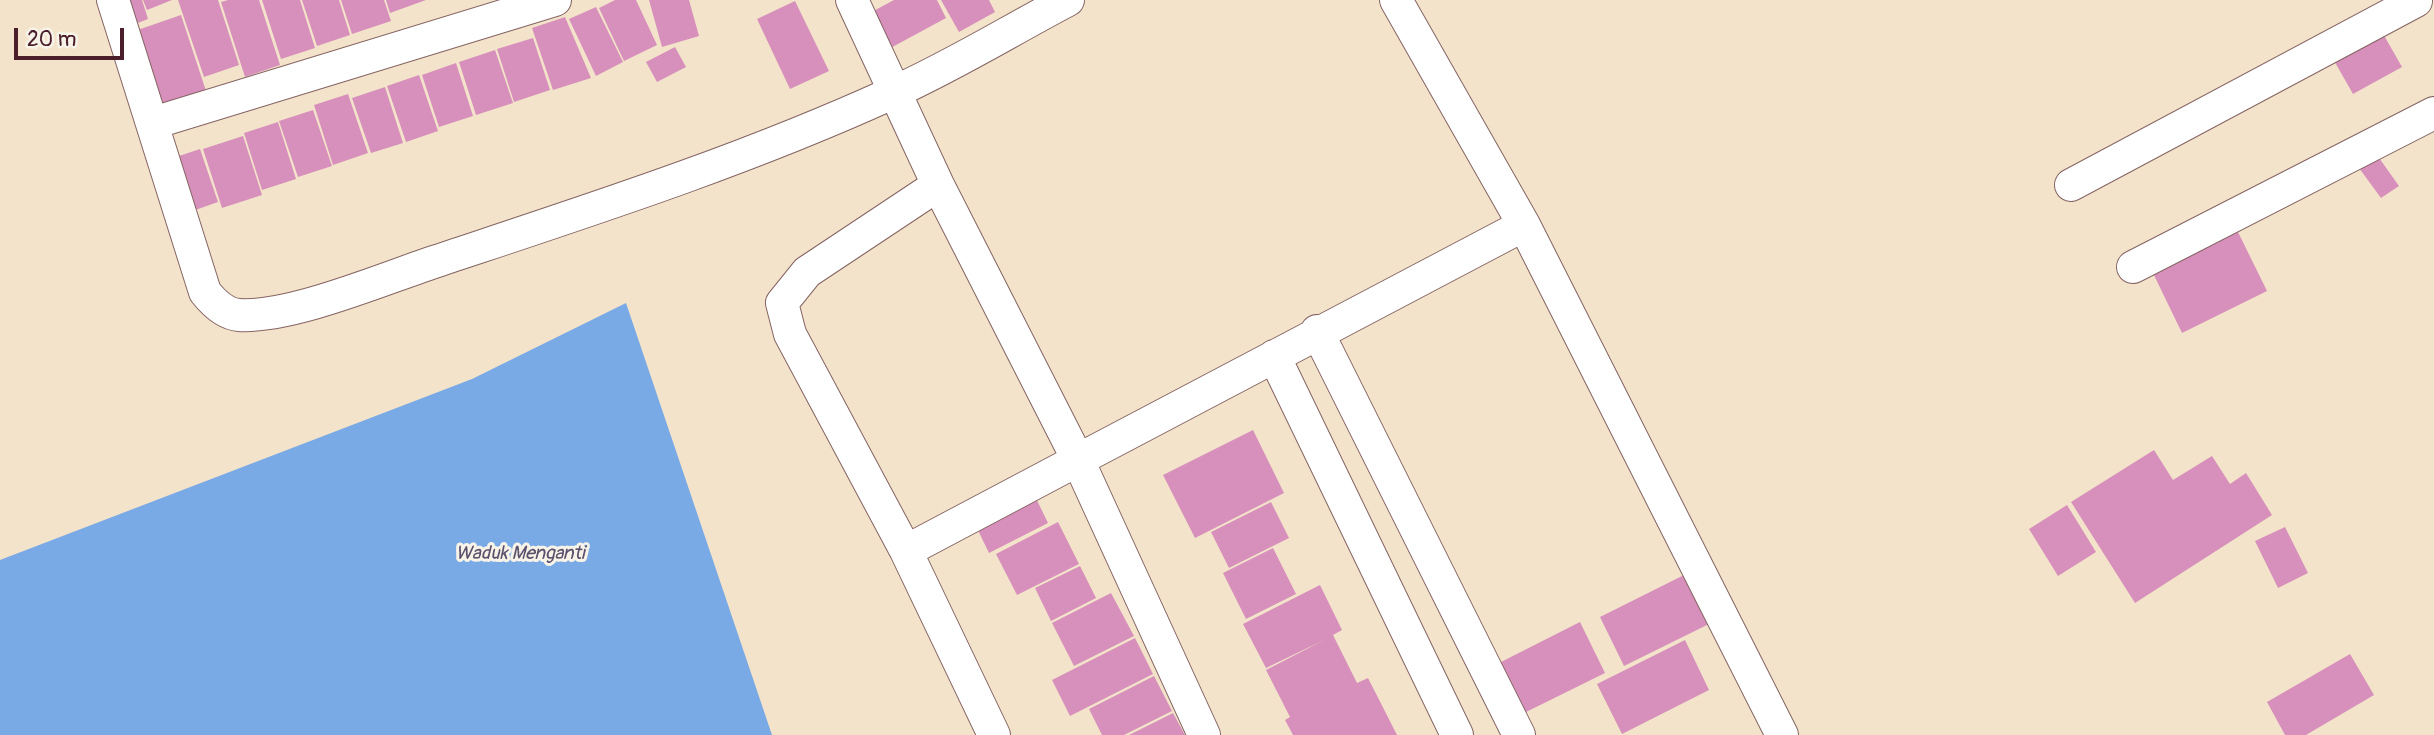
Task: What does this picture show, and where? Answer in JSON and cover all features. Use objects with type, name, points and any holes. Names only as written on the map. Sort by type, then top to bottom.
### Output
[{"type":"street","points":[[113,0],[205,292],[216,305],[236,315],[269,313],[331,296],[655,188],[783,140],[892,93],[1068,0]]},
{"type":"street","points":[[153,123],[555,0]]},
{"type":"street","points":[[852,0],[892,93],[1078,460],[1204,735]]},
{"type":"street","points":[[1396,0],[1524,225],[1782,735]]},
{"type":"street","points":[[2070,185],[2416,0],[2434,22]]},
{"type":"street","points":[[2133,267],[2434,113]]},
{"type":"street","points":[[938,185],[807,272],[782,303],[790,334],[906,551],[994,735]]},
{"type":"street","points":[[906,551],[1317,331],[1524,225]]},
{"type":"street","points":[[1317,331],[1519,735]]},
{"type":"street","points":[[1274,356],[1457,735]]},
{"type":"water","name":"Waduk Menganti","points":[[626,303],[772,735],[0,735],[0,560],[472,379]]},
{"type":"building","points":[[121,0],[142,0],[148,19],[130,26]]},
{"type":"building","points":[[143,0],[172,0],[147,10]]},
{"type":"building","points":[[178,0],[218,0],[239,65],[204,77]]},
{"type":"building","points":[[259,0],[280,65],[245,77],[221,2]]},
{"type":"building","points":[[262,0],[300,0],[315,48],[281,59]]},
{"type":"building","points":[[302,0],[339,0],[350,35],[317,46]]},
{"type":"building","points":[[341,0],[384,0],[391,21],[352,34]]},
{"type":"building","points":[[386,0],[426,0],[390,13]]},
{"type":"building","points":[[615,0],[636,0],[657,45],[624,61],[599,8]]},
{"type":"building","points":[[649,0],[689,0],[699,36],[662,47]]},
{"type":"building","points":[[894,0],[937,0],[946,18],[885,51],[866,15]]},
{"type":"building","points":[[941,0],[989,0],[995,12],[959,32]]},
{"type":"building","points":[[795,1],[829,71],[790,89],[757,19]]},
{"type":"building","points":[[596,7],[623,62],[596,76],[569,19]]},
{"type":"building","points":[[181,15],[207,94],[155,111],[129,33]]},
{"type":"building","points":[[565,17],[591,78],[553,90],[532,28]]},
{"type":"building","points":[[2377,23],[2402,67],[2353,94],[2328,50]]},
{"type":"building","points":[[533,38],[550,90],[514,102],[497,49]]},
{"type":"building","points":[[675,47],[686,67],[657,82],[646,62]]},
{"type":"building","points":[[495,50],[513,103],[476,115],[459,62]]},
{"type":"building","points":[[456,63],[473,116],[439,127],[422,75]]},
{"type":"building","points":[[419,75],[438,131],[406,142],[387,86]]},
{"type":"building","points":[[385,87],[403,143],[371,153],[352,98]]},
{"type":"building","points":[[348,94],[368,153],[333,165],[314,105]]},
{"type":"building","points":[[313,110],[332,166],[298,177],[279,121]]},
{"type":"building","points":[[278,122],[296,179],[262,190],[244,133]]},
{"type":"building","points":[[243,136],[262,195],[222,208],[203,149]]},
{"type":"building","points":[[200,149],[218,202],[184,214],[167,160]]},
{"type":"building","points":[[2377,155],[2399,186],[2381,198],[2359,168]]},
{"type":"building","points":[[2237,230],[2267,291],[2182,333],[2152,271]]},
{"type":"building","points":[[1253,430],[1284,493],[1195,538],[1163,475]]},
{"type":"building","points":[[2154,450],[2173,480],[2212,456],[2230,484],[2246,473],[2272,515],[2135,603],[2071,502]]},
{"type":"building","points":[[1032,490],[1048,523],[989,553],[973,520]]},
{"type":"building","points":[[1271,502],[1289,538],[1229,568],[1211,532]]},
{"type":"building","points":[[2067,505],[2096,552],[2058,576],[2029,529]]},
{"type":"building","points":[[1058,522],[1079,564],[1017,595],[996,554]]},
{"type":"building","points":[[2285,527],[2308,573],[2278,588],[2255,541]]},
{"type":"building","points":[[1273,548],[1296,594],[1246,619],[1223,573]]},
{"type":"building","points":[[1080,566],[1096,598],[1051,621],[1035,588]]},
{"type":"building","points":[[1684,575],[1709,624],[1624,666],[1600,617]]},
{"type":"building","points":[[1320,585],[1342,630],[1333,635],[1357,683],[1368,678],[1397,735],[1293,735],[1285,720],[1290,717],[1266,670],[1324,640],[1266,668],[1243,624]]},
{"type":"building","points":[[1111,593],[1134,636],[1074,666],[1052,623]]},
{"type":"building","points":[[1580,622],[1605,673],[1522,714],[1497,664]]},
{"type":"building","points":[[1135,638],[1153,674],[1070,716],[1052,680]]},
{"type":"building","points":[[1685,640],[1709,690],[1622,734],[1597,684]]},
{"type":"building","points":[[2350,654],[2374,695],[2306,735],[2285,735],[2267,702]]},
{"type":"building","points":[[1154,676],[1172,711],[1124,735],[1102,735],[1089,709]]},
{"type":"building","points":[[1173,713],[1185,735],[1129,735]]}]
